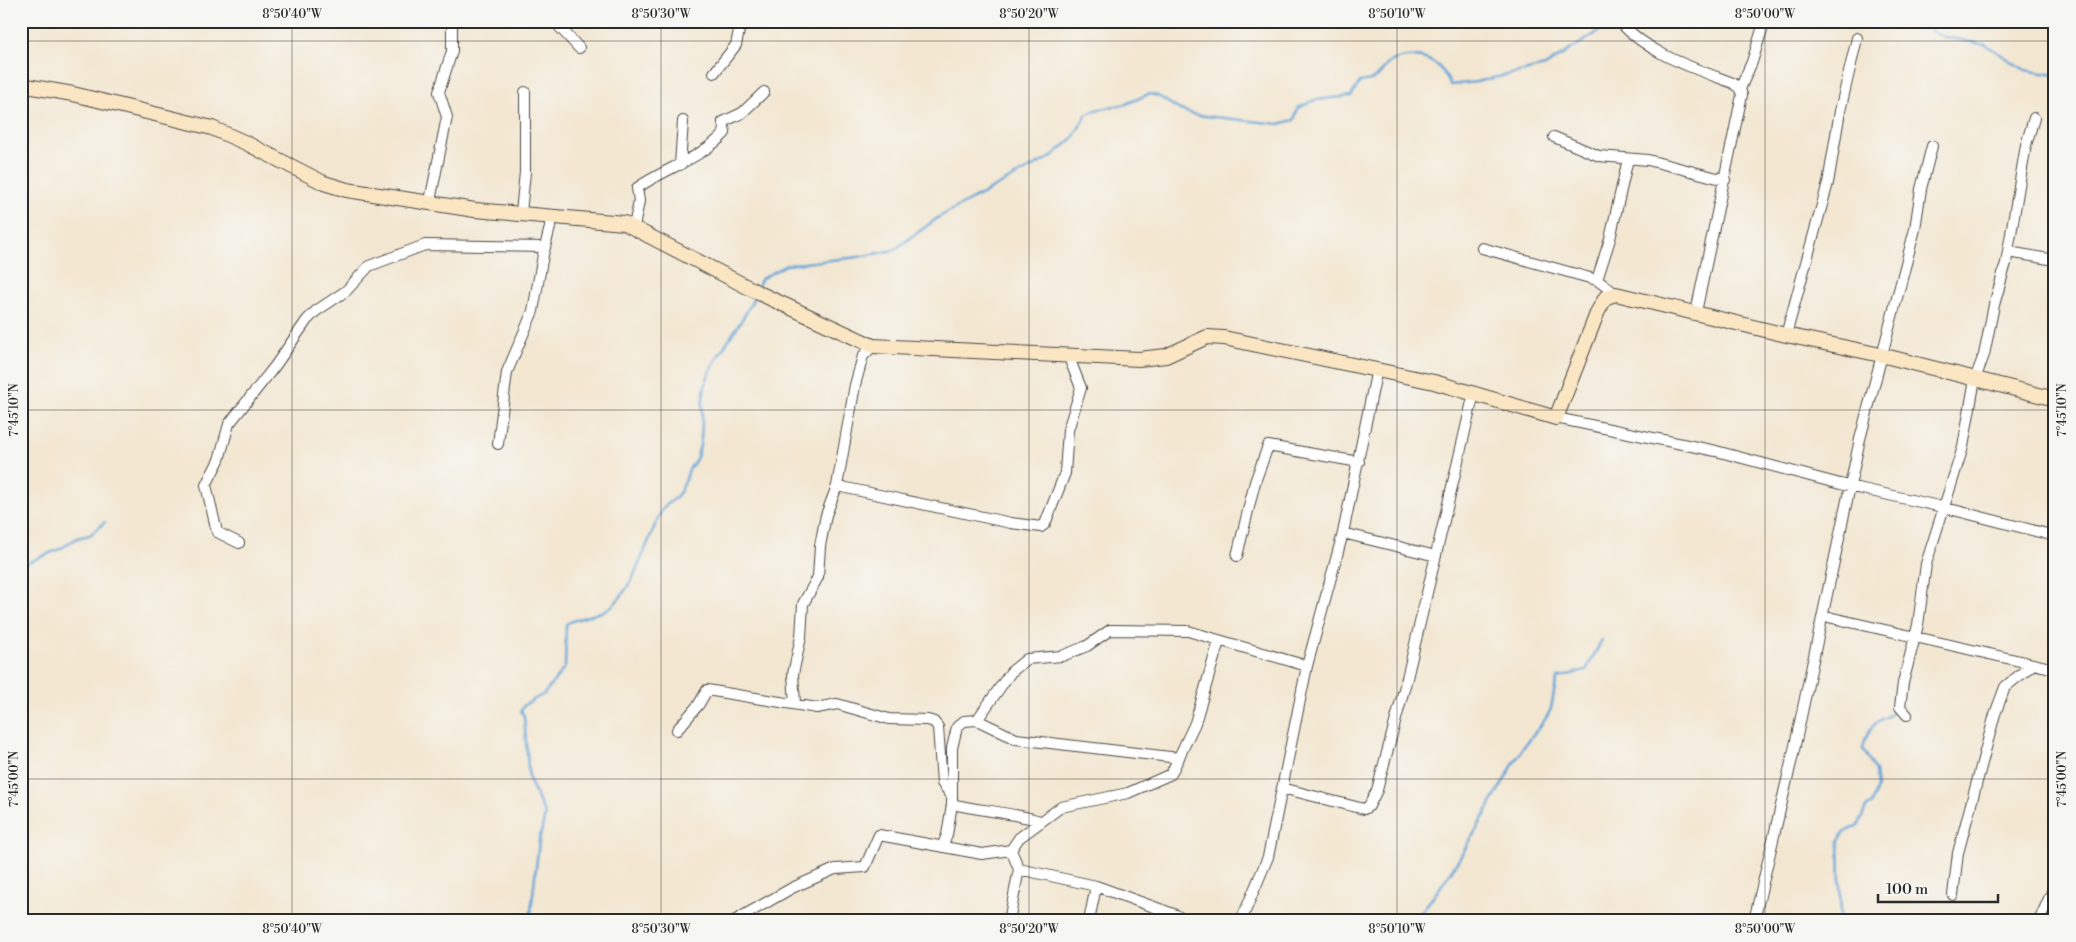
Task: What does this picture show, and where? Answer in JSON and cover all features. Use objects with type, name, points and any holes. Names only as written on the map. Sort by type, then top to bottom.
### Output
[{"type":"street","points":[[430,201],[447,117],[439,92],[452,51],[452,21]]},
{"type":"street","points":[[554,21],[580,48]]},
{"type":"street","points":[[714,73],[736,46],[741,21]]},
{"type":"street","points":[[1620,22],[1628,31],[1671,59],[1732,83],[1740,88]]},
{"type":"street","points":[[1696,312],[1742,101],[1740,88],[1752,62],[1764,23]]},
{"type":"street","points":[[1786,335],[1828,183],[1840,111],[1857,38]]},
{"type":"street","points":[[21,85],[73,94],[176,121],[212,128],[246,143],[306,175],[339,188],[411,201],[430,201],[475,210],[609,221],[634,227],[756,291],[873,346],[1139,359],[1166,356],[1207,337],[1224,338],[1378,369],[1474,393],[1556,418],[1716,451],[1851,487],[1943,507],[2055,536]]},
{"type":"street","points":[[521,213],[525,172],[525,92]]},
{"type":"street","points":[[634,227],[639,201],[638,188],[653,177],[680,166],[715,143],[725,132],[723,122],[742,113],[764,92]]},
{"type":"street","points":[[1907,716],[1900,707],[1913,637],[1918,625],[1926,564],[1963,448],[1975,379],[1984,355],[1994,305],[2008,252],[2026,145],[2034,118]]},
{"type":"street","points":[[680,166],[683,121]]},
{"type":"street","points":[[1554,136],[1599,156],[1648,160],[1724,180]]},
{"type":"street","points":[[1754,921],[1824,616],[1839,532],[1915,229],[1921,189],[1932,146]]},
{"type":"street","points":[[1597,280],[1610,239],[1628,159]]},
{"type":"street","points":[[498,444],[507,372],[533,311],[550,227],[550,215]]},
{"type":"street","points":[[239,543],[217,532],[206,485],[218,460],[229,424],[311,316],[346,291],[369,266],[425,245],[545,247]]},
{"type":"street","points":[[1482,248],[1597,280],[1616,294],[1786,335],[1882,355],[2055,399]]},
{"type":"street","points":[[2008,252],[2055,260]]},
{"type":"street","points":[[1556,418],[1598,311],[1606,297],[1616,294]]},
{"type":"street","points":[[795,704],[793,674],[800,636],[803,604],[818,577],[820,546],[826,515],[836,486],[855,385],[863,356],[873,346]]},
{"type":"street","points":[[836,486],[1011,524],[1041,527],[1045,524],[1064,473],[1068,430],[1081,388],[1068,355]]},
{"type":"street","points":[[1241,921],[1268,857],[1307,666],[1343,533],[1378,369]]},
{"type":"street","points":[[1282,788],[1364,809],[1369,806],[1377,790],[1405,688],[1474,393]]},
{"type":"street","points":[[1237,556],[1255,482],[1268,446],[1359,462]]},
{"type":"street","points":[[1343,533],[1436,556]]},
{"type":"street","points":[[1824,616],[2055,669]]},
{"type":"street","points":[[977,720],[1011,672],[1027,659],[1062,656],[1087,646],[1110,630],[1188,630],[1307,666]]},
{"type":"street","points":[[734,921],[792,888],[835,869],[866,867],[879,835],[982,854],[1011,850],[1019,838],[1061,807],[1128,793],[1171,774],[1195,723],[1219,640]]},
{"type":"street","points":[[1953,895],[1958,853],[1998,705],[2005,687],[2032,665]]},
{"type":"street","points":[[677,730],[699,704],[707,690],[816,708],[837,704],[889,719],[934,722],[938,727],[942,783],[952,800],[977,810],[1016,814],[1040,821]]},
{"type":"street","points":[[942,847],[947,835],[952,800],[952,748],[957,727],[964,721],[977,720],[1016,739],[1179,758]]},
{"type":"street","points":[[1009,921],[1019,869],[1011,850]]},
{"type":"street","points":[[1019,869],[1096,886],[1176,914],[1185,921]]},
{"type":"street","points":[[2038,921],[2055,885]]},
{"type":"street","points":[[1089,921],[1096,886]]},
{"type":"waterway","points":[[758,287],[761,279],[786,265],[858,257],[894,250],[939,217],[1051,157],[1073,138],[1086,115],[1096,110],[1126,104],[1149,94],[1158,96],[1180,110],[1196,115],[1279,124],[1294,120],[1298,108],[1315,100],[1351,96],[1360,82],[1373,79],[1390,62],[1401,58],[1419,57],[1434,63],[1441,69],[1450,85],[1476,82],[1545,66],[1615,21]]},
{"type":"waterway","points":[[1921,21],[1931,31],[1945,37],[1986,45],[2025,70],[2055,75]]},
{"type":"waterway","points":[[530,921],[539,841],[545,815],[529,779],[524,716],[521,711],[524,705],[544,694],[565,667],[566,624],[596,614],[612,606],[628,586],[662,510],[681,491],[689,470],[697,457],[700,447],[704,388],[707,379],[717,358],[754,297]]},
{"type":"waterway","points":[[21,565],[60,549],[77,538],[90,535],[105,522]]},
{"type":"waterway","points":[[1413,921],[1445,881],[1523,748],[1550,711],[1558,678],[1586,670],[1602,640]]},
{"type":"waterway","points":[[1841,921],[1839,841],[1843,833],[1858,826],[1866,808],[1872,804],[1877,787],[1875,771],[1863,749],[1870,729],[1888,716],[1895,706]]}]
